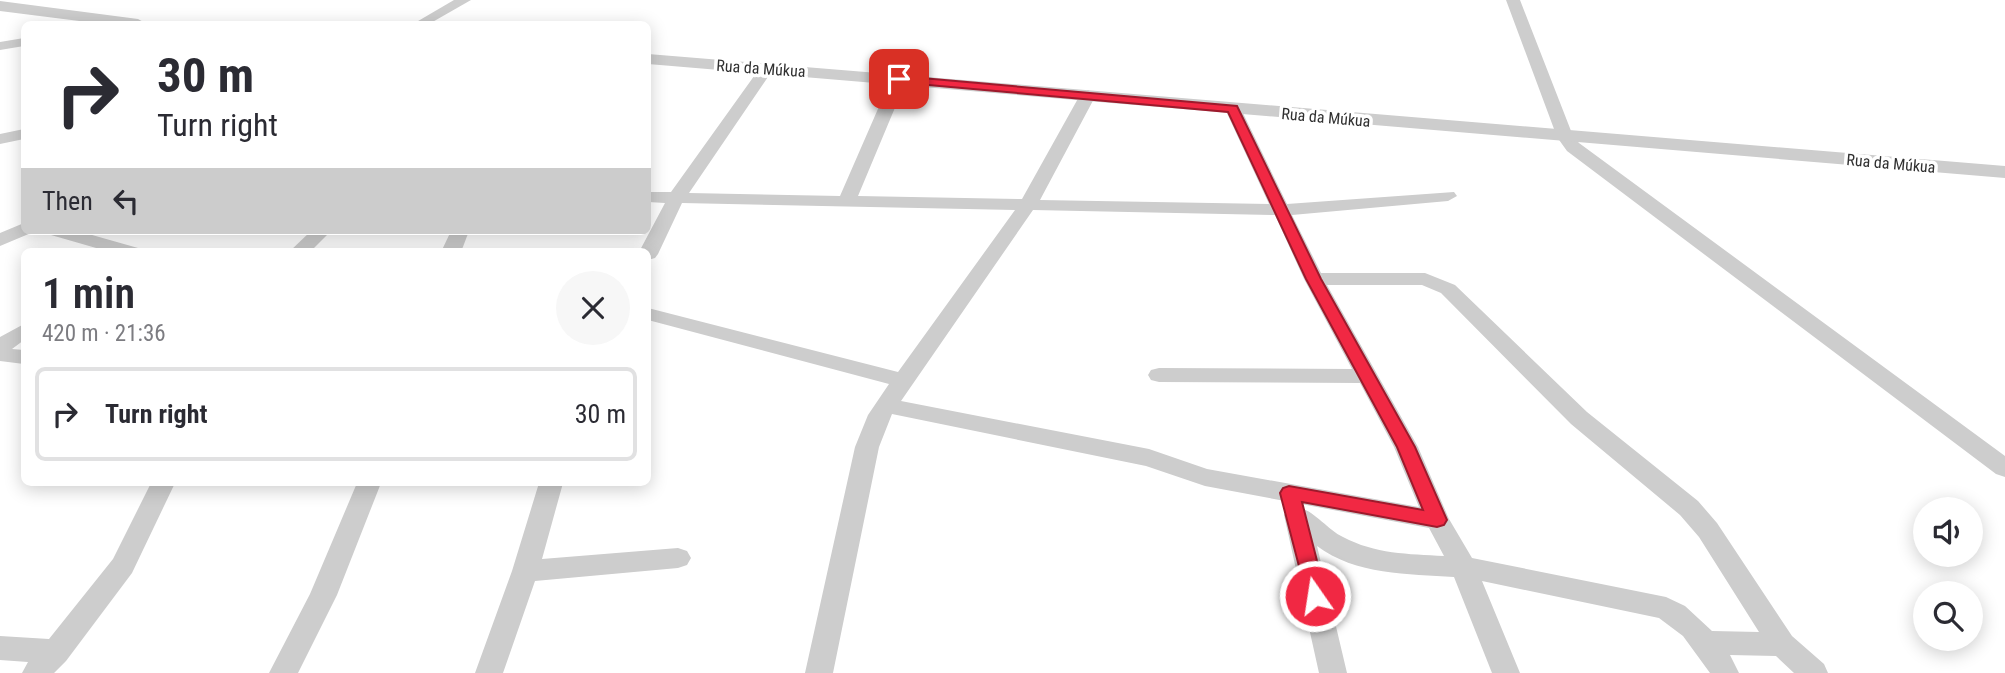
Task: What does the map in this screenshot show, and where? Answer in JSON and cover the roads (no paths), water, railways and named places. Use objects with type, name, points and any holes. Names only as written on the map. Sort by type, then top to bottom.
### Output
[{"type":"street","points":[[425,21],[464,0]]},
{"type":"street","points":[[1513,0],[1565,137],[1588,160],[2005,468]]},
{"type":"street","points":[[0,6],[85,21]]},
{"type":"street","points":[[0,46],[21,42]]},
{"type":"street","name":"Rua da Múkua","points":[[651,60],[2005,172]]},
{"type":"street","points":[[651,248],[676,198],[767,68]]},
{"type":"street","points":[[847,201],[899,79]]},
{"type":"street","points":[[820,673],[867,447],[885,405],[1028,205],[1088,95]]},
{"type":"street","points":[[1233,109],[1314,279],[1406,447],[1437,520],[1463,568],[1506,673]]},
{"type":"street","points":[[0,139],[21,135]]},
{"type":"street","points":[[651,197],[1283,210],[1448,196]]},
{"type":"street","points":[[0,240],[21,230]]},
{"type":"street","points":[[72,235],[117,248]]},
{"type":"street","points":[[303,248],[318,235]]},
{"type":"street","points":[[1314,279],[1425,279],[1448,289],[1579,418],[1689,508],[1708,530],[1783,644],[1814,673]]},
{"type":"street","points":[[651,315],[904,381]]},
{"type":"street","points":[[0,347],[21,333]]},
{"type":"street","points":[[0,354],[21,357]]},
{"type":"street","points":[[1159,375],[1367,376]]},
{"type":"street","points":[[885,405],[1149,458],[1294,506],[1437,520]]},
{"type":"street","points":[[36,673],[56,652],[123,566],[162,486]]},
{"type":"street","points":[[283,673],[323,595],[368,486]]},
{"type":"street","points":[[489,673],[525,571],[550,486]]},
{"type":"street","points":[[1294,506],[1331,543],[1353,554],[1388,563],[1463,568],[1666,608],[1708,643],[1725,673]]},
{"type":"street","points":[[1294,506],[1332,673]]},
{"type":"street","points":[[525,571],[678,558]]},
{"type":"street","points":[[1708,643],[1783,644]]},
{"type":"street","points":[[0,648],[56,652]]}]
